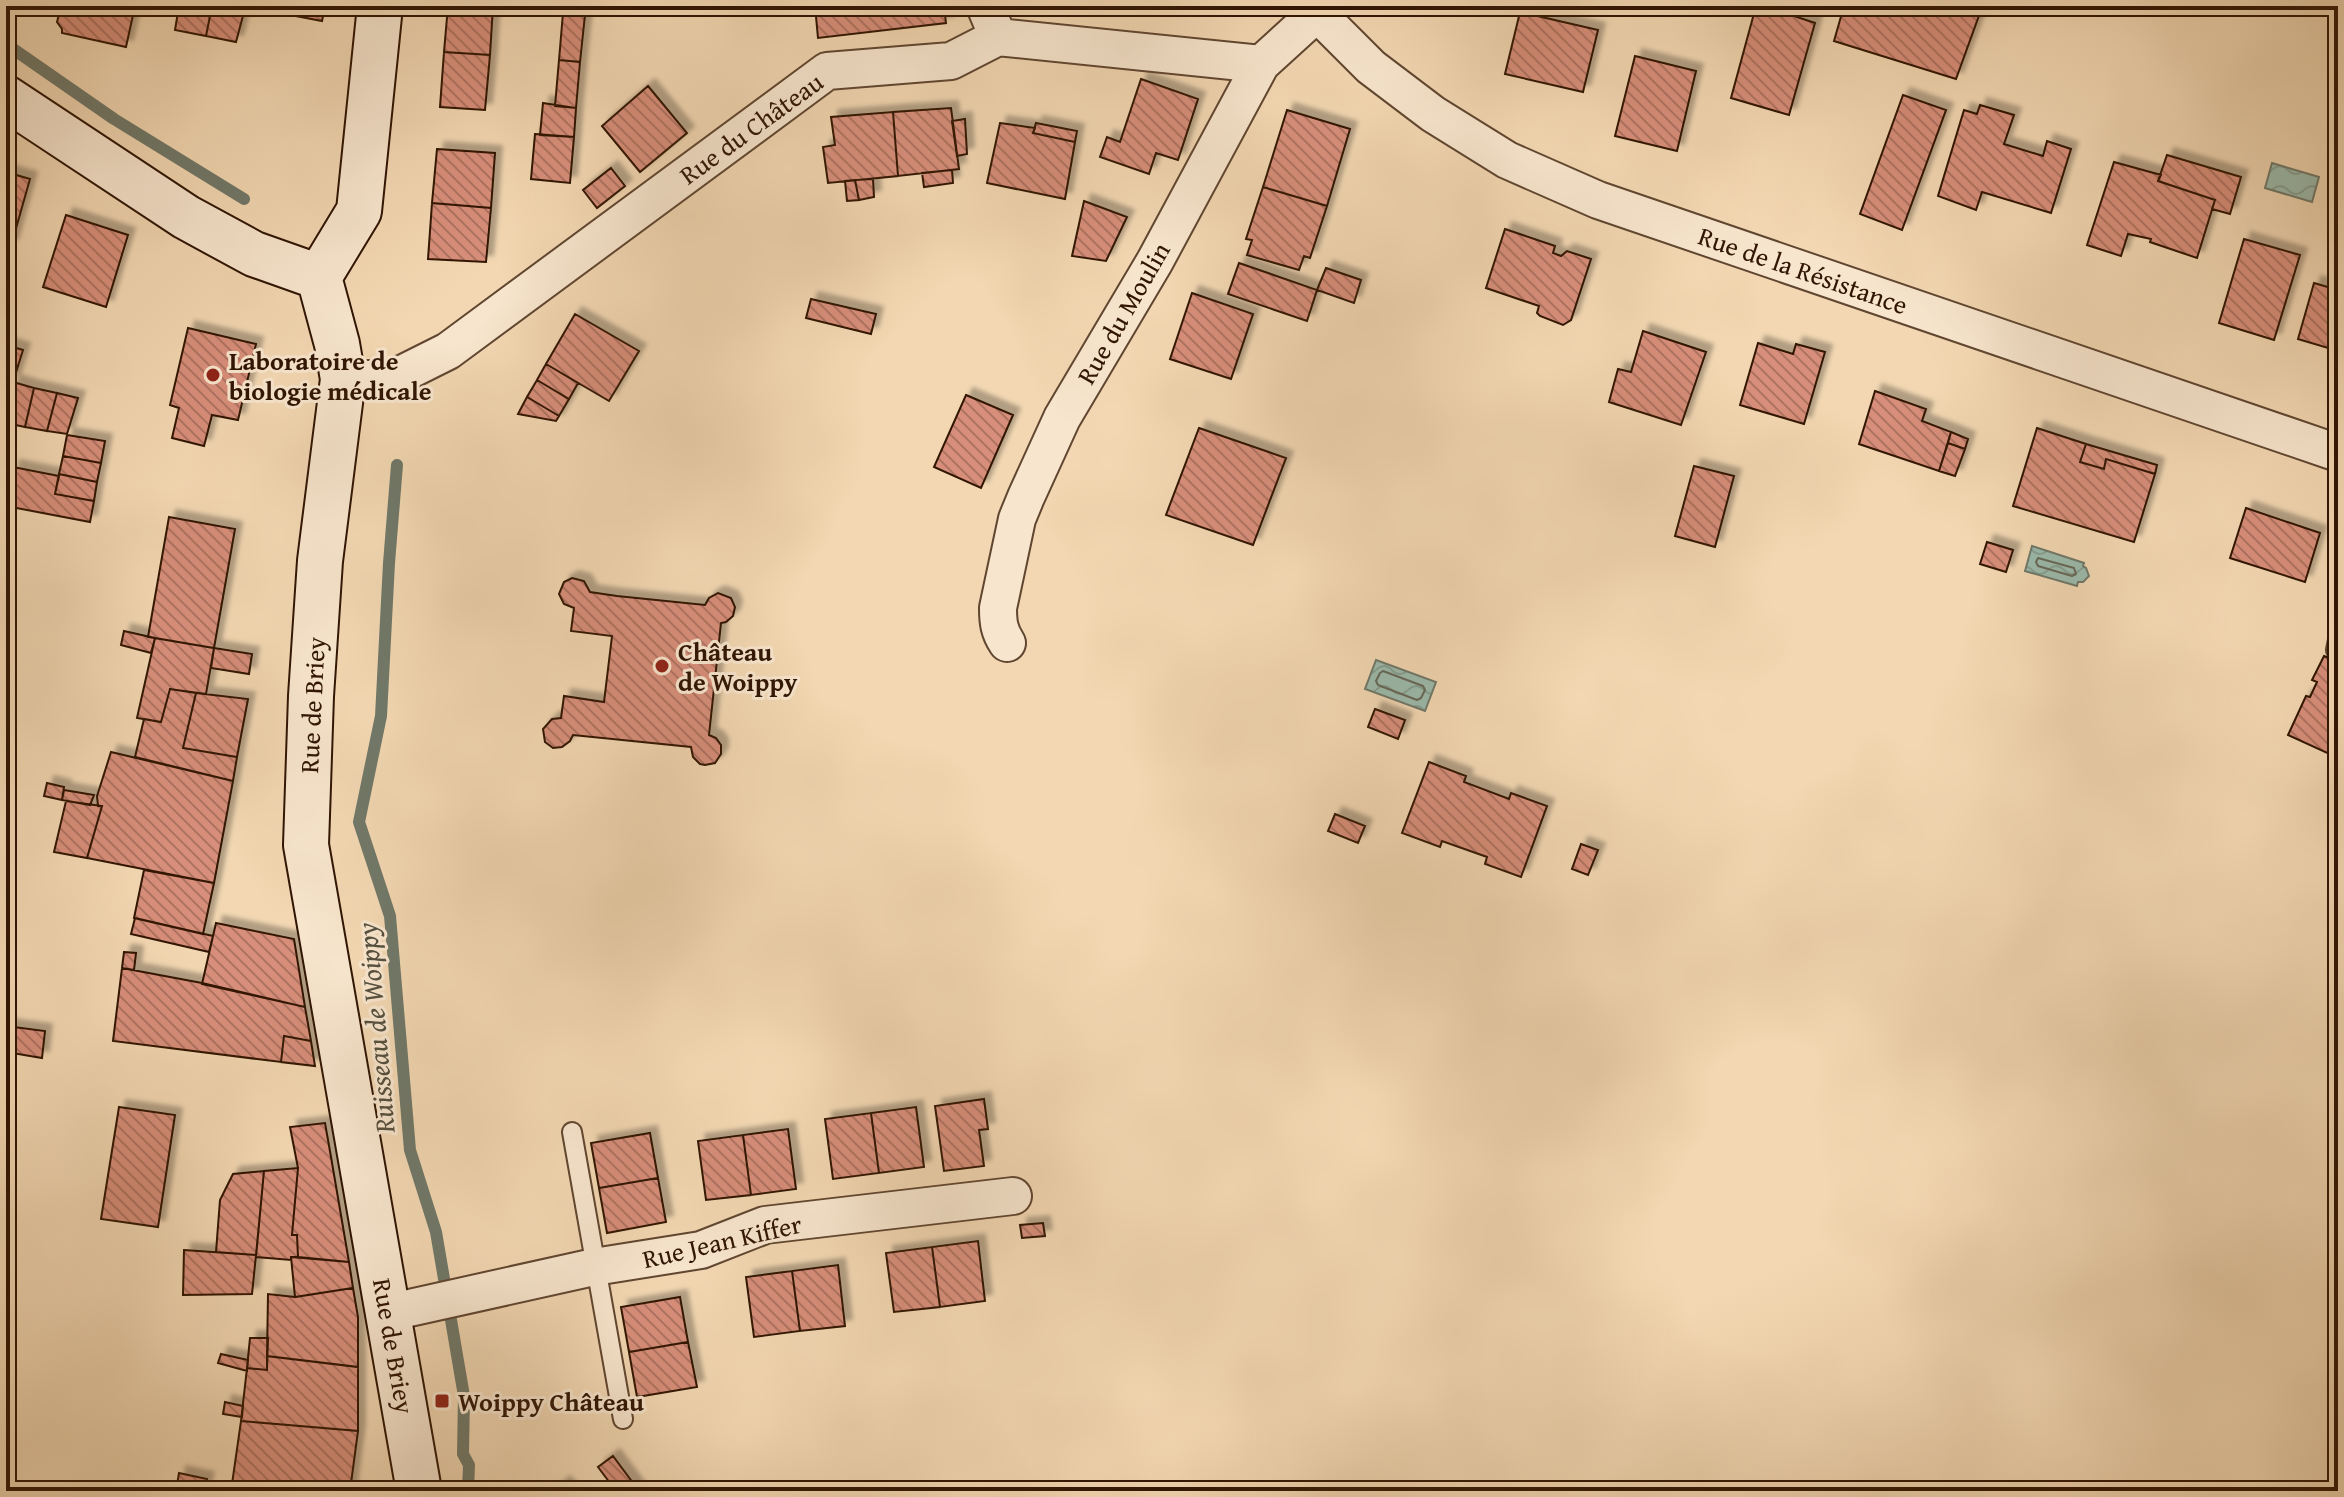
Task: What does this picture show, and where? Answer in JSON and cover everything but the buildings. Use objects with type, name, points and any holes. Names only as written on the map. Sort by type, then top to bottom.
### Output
[{"type":"street","points":[[6,98],[186,217],[254,254],[319,277],[359,211],[380,6]]},
{"type":"street","name":"Rue du Moulin","points":[[1007,643],[1001,634],[998,608],[1017,519],[1062,418],[1155,261],[1261,64],[1322,8]]},
{"type":"street","name":"Rue de la Résistance","points":[[1322,8],[1371,67],[1433,114],[1507,160],[1572,189],[2338,453]]},
{"type":"street","name":"Rue du Château","points":[[343,379],[392,379],[448,351],[827,71],[951,61],[991,22],[1261,64]]},
{"type":"street","name":"Rue de Briey","points":[[319,277],[343,379],[320,561],[306,845],[419,1491]]},
{"type":"street","name":"Rue Jean Kiffer","points":[[387,1313],[594,1267],[701,1250],[765,1225],[1013,1196]]},
{"type":"lane","points":[[572,1132],[623,1419]]},
{"type":"water","points":[[2272,163],[2319,177],[2312,202],[2265,188]]},
{"type":"water","points":[[2032,546],[2084,563],[2089,576],[2078,582],[2077,586],[2025,571]]},
{"type":"water","points":[[1376,660],[1436,682],[1425,711],[1365,689]]},
{"type":"waterway","name":"Ruisseau de Woippy","points":[[6,44],[114,119],[244,199]]},
{"type":"waterway","name":"Ruisseau de Woippy","points":[[397,465],[381,716],[359,822],[390,916],[410,1150],[436,1232],[464,1396],[463,1454],[469,1465],[468,1491]]},
{"type":"place","name":"Laboratoire de biologie médicale","points":[[213,375]]},
{"type":"place","name":"Château de Woippy","points":[[662,666]]},
{"type":"place","name":"Woippy Château","points":[[442,1401]]}]
